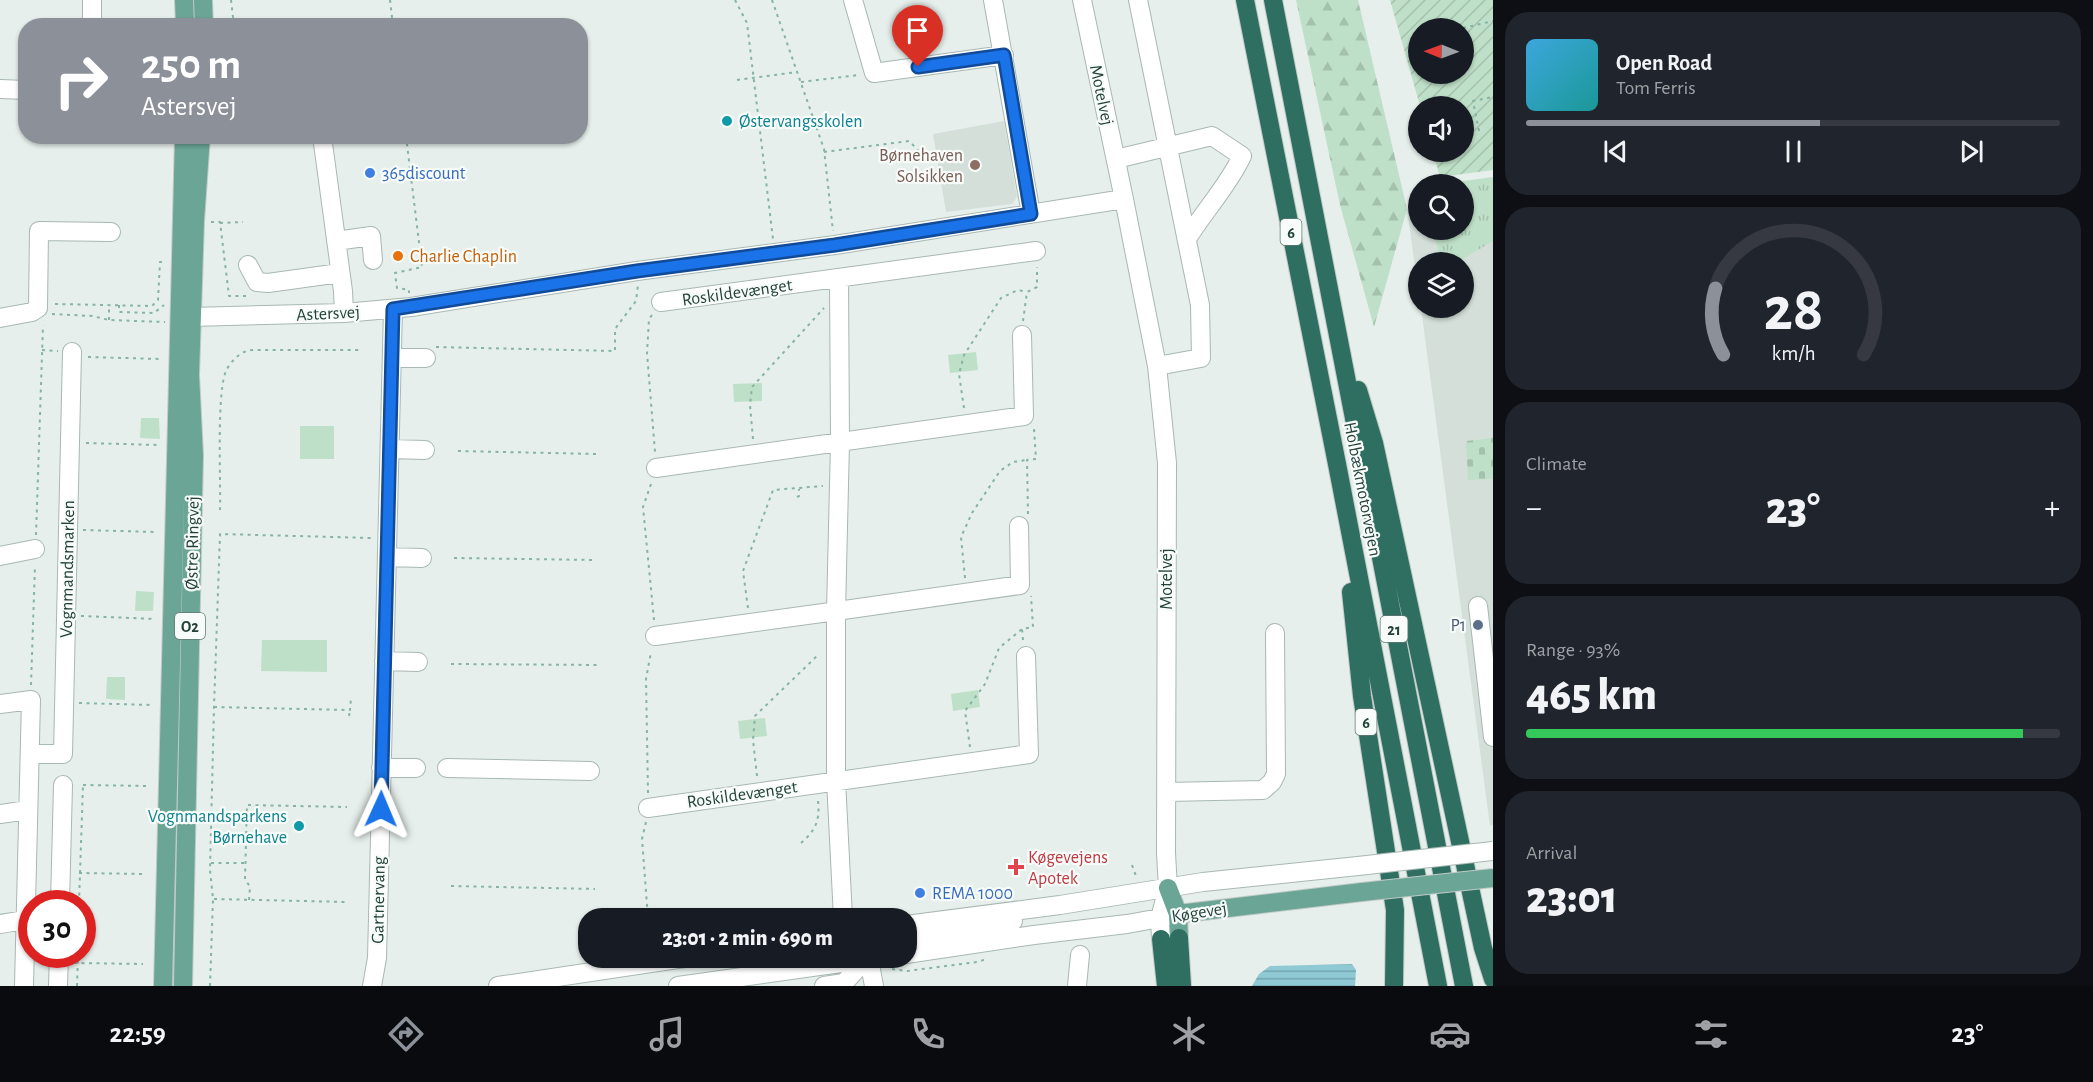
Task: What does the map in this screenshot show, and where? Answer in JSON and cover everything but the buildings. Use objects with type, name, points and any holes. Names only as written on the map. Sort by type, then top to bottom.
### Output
[{"type":"highway","name":"Holbækmotorvejen","points":[[1245,0],[1338,464],[1438,986]]},
{"type":"highway","name":"Holbækmotorvejen","points":[[1273,0],[1324,273],[1464,986]]},
{"type":"highway","name":"6","points":[[1324,273],[1374,443],[1483,948],[1493,979]]},
{"type":"highway","name":"6","points":[[1338,464],[1362,696],[1395,910],[1394,986]]},
{"type":"highway","points":[[1166,986],[1170,938]]},
{"type":"highway","points":[[1170,938],[1182,986]]},
{"type":"main road","points":[[184,0],[185,18]]},
{"type":"main road","points":[[203,0],[204,18]]},
{"type":"main road","name":"Østre Ringvej","points":[[163,986],[173,304],[183,144]]},
{"type":"main road","name":"Østre Ringvej","points":[[183,986],[194,455],[190,375],[195,221],[200,144]]},
{"type":"main road","name":"Køgevej","points":[[1174,903],[1362,892],[1493,878]]},
{"type":"main road","points":[[1170,938],[1174,903]]},
{"type":"street","points":[[92,0],[92,18]]},
{"type":"street","points":[[853,0],[874,73],[1004,55]]},
{"type":"street","points":[[993,0],[1031,214]]},
{"type":"street","name":"Motelvej","points":[[1082,0],[1157,366],[1167,463],[1166,792],[1174,903],[1160,918],[1170,938]]},
{"type":"street","points":[[1138,0],[1200,305],[1201,358],[1157,366]]},
{"type":"street","points":[[0,89],[18,90]]},
{"type":"street","points":[[1116,159],[1212,136],[1242,156],[1236,170],[1201,216],[1187,239]]},
{"type":"street","points":[[323,144],[344,313]]},
{"type":"street","name":"Astersvej","points":[[192,317],[344,313],[411,307],[637,271],[835,245],[1124,199]]},
{"type":"street","points":[[0,318],[32,312],[38,308],[39,231],[111,232]]},
{"type":"street","points":[[336,241],[371,236],[374,260]]},
{"type":"street","name":"Roskildevænget","points":[[661,302],[839,285],[1036,251]]},
{"type":"street","points":[[248,265],[257,282],[268,283],[340,273]]},
{"type":"street","points":[[839,285],[840,442],[836,612],[836,780],[842,908]]},
{"type":"street","points":[[173,304],[192,317]]},
{"type":"street","name":"Gartnervang","points":[[372,986],[377,958],[393,309]]},
{"type":"street","points":[[656,468],[1023,416],[1022,335]]},
{"type":"street","name":"Vognmandsmarken","points":[[30,754],[63,754],[72,354]]},
{"type":"street","points":[[392,358],[426,358]]},
{"type":"street","points":[[390,449],[425,450]]},
{"type":"street","points":[[655,636],[1020,585],[1019,526]]},
{"type":"street","points":[[0,555],[35,549]]},
{"type":"street","points":[[387,557],[422,558]]},
{"type":"street","points":[[1478,606],[1493,736]]},
{"type":"street","points":[[1166,792],[1263,790],[1272,782],[1275,774],[1275,633]]},
{"type":"street","name":"Roskildevænget","points":[[648,808],[1029,754],[1026,656]]},
{"type":"street","points":[[384,661],[418,662]]},
{"type":"street","points":[[0,704],[31,700],[27,890]]},
{"type":"street","points":[[381,768],[416,768]]},
{"type":"street","points":[[447,768],[590,771]]},
{"type":"street","points":[[60,890],[63,785]]},
{"type":"street","points":[[0,814],[28,810]]},
{"type":"street","points":[[1034,935],[1083,919],[1154,907],[1162,900],[1174,903],[1201,894],[1277,885],[1311,871],[1493,851]]},
{"type":"street","name":"Køgevej","points":[[917,924],[1060,905],[1174,903]]},
{"type":"street","name":"Køgevej","points":[[917,952],[1160,918],[1174,903]]},
{"type":"street","points":[[917,937],[991,927],[1060,905]]},
{"type":"street","points":[[0,924],[18,921]]},
{"type":"street","points":[[1077,986],[1080,955]]},
{"type":"street","points":[[24,986],[25,968]]},
{"type":"street","points":[[58,986],[59,968]]},
{"type":"street","points":[[498,986],[618,968]]},
{"type":"street","points":[[677,986],[727,968]]},
{"type":"street","points":[[677,986],[802,968]]},
{"type":"street","points":[[824,986],[844,983],[860,968]]},
{"type":"street","points":[[872,968],[874,986]]},
{"type":"path","points":[[231,0],[233,18]]},
{"type":"path","points":[[390,0],[392,18]]},
{"type":"path","points":[[735,0],[747,23],[775,253]]},
{"type":"path","points":[[772,0],[824,152],[835,245]]},
{"type":"path","points":[[1474,25],[1493,21]]},
{"type":"path","points":[[737,80],[797,72]]},
{"type":"path","points":[[801,82],[874,73]]},
{"type":"path","points":[[1479,131],[1473,101],[1493,97]]},
{"type":"path","points":[[824,152],[909,141],[918,150]]},
{"type":"path","points":[[407,144],[422,267],[395,273],[397,288],[409,290],[411,307]]},
{"type":"path","points":[[195,221],[243,222]]},
{"type":"path","points":[[220,223],[229,297],[256,296],[257,282]]},
{"type":"path","points":[[966,423],[959,374],[964,355],[1001,298],[1018,291],[1027,292],[1037,287],[1036,251]]},
{"type":"path","points":[[38,308],[47,304],[152,306],[158,300],[160,262],[165,262]]},
{"type":"path","points":[[426,358],[427,347],[615,351],[615,329],[636,301],[637,271]]},
{"type":"path","points":[[754,454],[750,405],[752,387],[839,285]]},
{"type":"path","points":[[1022,335],[1027,292]]},
{"type":"path","name":"Roskildevænget","points":[[647,908],[642,839],[648,808],[646,679],[655,636],[643,507],[656,468],[647,353],[649,319],[661,302]]},
{"type":"path","points":[[119,305],[119,312],[154,313],[173,304]]},
{"type":"path","points":[[109,305],[109,320]]},
{"type":"path","points":[[38,308],[48,314],[92,315],[109,320],[171,322]]},
{"type":"path","points":[[31,700],[43,321],[38,308]]},
{"type":"path","points":[[220,510],[221,393],[226,370],[240,353],[252,350],[360,350]]},
{"type":"path","points":[[72,354],[160,359]]},
{"type":"path","points":[[966,593],[961,537],[972,513],[1000,471],[1013,462],[1036,459],[1033,424],[1023,416]]},
{"type":"path","points":[[70,443],[158,445]]},
{"type":"path","points":[[458,451],[596,454]]},
{"type":"path","points":[[1019,526],[1028,519],[1027,460]]},
{"type":"path","points":[[750,622],[743,571],[772,490],[839,485]]},
{"type":"path","points":[[797,497],[799,488]]},
{"type":"path","points":[[68,530],[155,532]]},
{"type":"path","points":[[210,986],[214,707],[220,534],[387,538]]},
{"type":"path","points":[[454,558],[596,560]]},
{"type":"path","points":[[972,762],[965,711],[986,684],[999,648],[1022,628],[1033,627],[1033,600],[1027,587],[1020,585]]},
{"type":"path","points":[[66,616],[156,619]]},
{"type":"path","points":[[1022,628],[1026,656]]},
{"type":"path","points":[[759,791],[753,740],[755,716],[836,637]]},
{"type":"path","points":[[451,664],[597,665]]},
{"type":"path","points":[[349,716],[351,698]]},
{"type":"path","points":[[64,703],[151,705]]},
{"type":"path","points":[[214,707],[350,710]]},
{"type":"path","points":[[801,843],[809,836],[820,817],[818,796],[814,796],[812,784]]},
{"type":"path","points":[[80,890],[83,785],[149,786]]},
{"type":"path","points":[[249,900],[250,887],[245,879],[247,805],[347,807]]},
{"type":"path","points":[[211,863],[245,863]]},
{"type":"path","points":[[61,873],[146,874]]},
{"type":"path","points":[[451,886],[595,889]]},
{"type":"path","points":[[213,899],[346,902]]},
{"type":"path","points":[[96,963],[143,964]]},
{"type":"path","points":[[77,986],[78,968]]},
{"type":"shaded area","name":"Børnehaven Solsikken","points":[[1004,121],[1017,197],[1012,204],[946,212],[933,134]]},
{"type":"shaded area","points":[[1493,192],[1493,825],[1490,826],[1422,318],[1474,318],[1474,252],[1413,252],[1411,240],[1474,240],[1474,217]]},
{"type":"green space","points":[[1296,0],[1358,0],[1407,209],[1374,327],[1340,205]]},
{"type":"green space","points":[[1390,0],[1493,0],[1493,170],[1439,174],[1436,162],[1474,162],[1474,96],[1417,96],[1414,84],[1474,84],[1474,18],[1408,18],[1408,64]]},
{"type":"green space","points":[[1493,177],[1493,241],[1474,252],[1438,252],[1436,240],[1474,240],[1474,180]]},
{"type":"green space","points":[[976,352],[978,370],[950,373],[948,355]]},
{"type":"green space","points":[[762,383],[762,401],[734,402],[733,384]]},
{"type":"green space","points":[[141,418],[159,418],[160,439],[140,438]]},
{"type":"green space","points":[[300,426],[334,426],[334,459],[300,459]]},
{"type":"green space","points":[[1493,438],[1493,479],[1468,480],[1466,441]]},
{"type":"green space","points":[[136,591],[154,592],[153,611],[135,611]]},
{"type":"green space","points":[[262,640],[327,640],[327,672],[261,671]]},
{"type":"green space","points":[[107,677],[125,677],[125,700],[106,699]]},
{"type":"green space","points":[[978,690],[980,707],[953,711],[951,694]]},
{"type":"green space","points":[[765,718],[767,736],[740,739],[738,721]]},
{"type":"water","points":[[1352,964],[1356,970],[1355,986],[1252,986],[1259,974],[1270,966]]},
{"type":"place","name":"Østervangsskolen","points":[[727,121]]},
{"type":"place","name":"Børnehaven Solsikken","points":[[975,165]]},
{"type":"place","name":"365discount","points":[[370,173]]},
{"type":"place","name":"Charlie Chaplin","points":[[398,256]]},
{"type":"place","name":"P1","points":[[1478,625]]},
{"type":"place","name":"Vognmandsparkens Børnehave","points":[[299,826]]},
{"type":"place","name":"Køgevejens Apotek","points":[[1016,867]]},
{"type":"place","name":"REMA 1000","points":[[920,893]]},
{"type":"route","points":[[381,809],[393,309],[1031,214],[1004,55],[918,67]]}]
